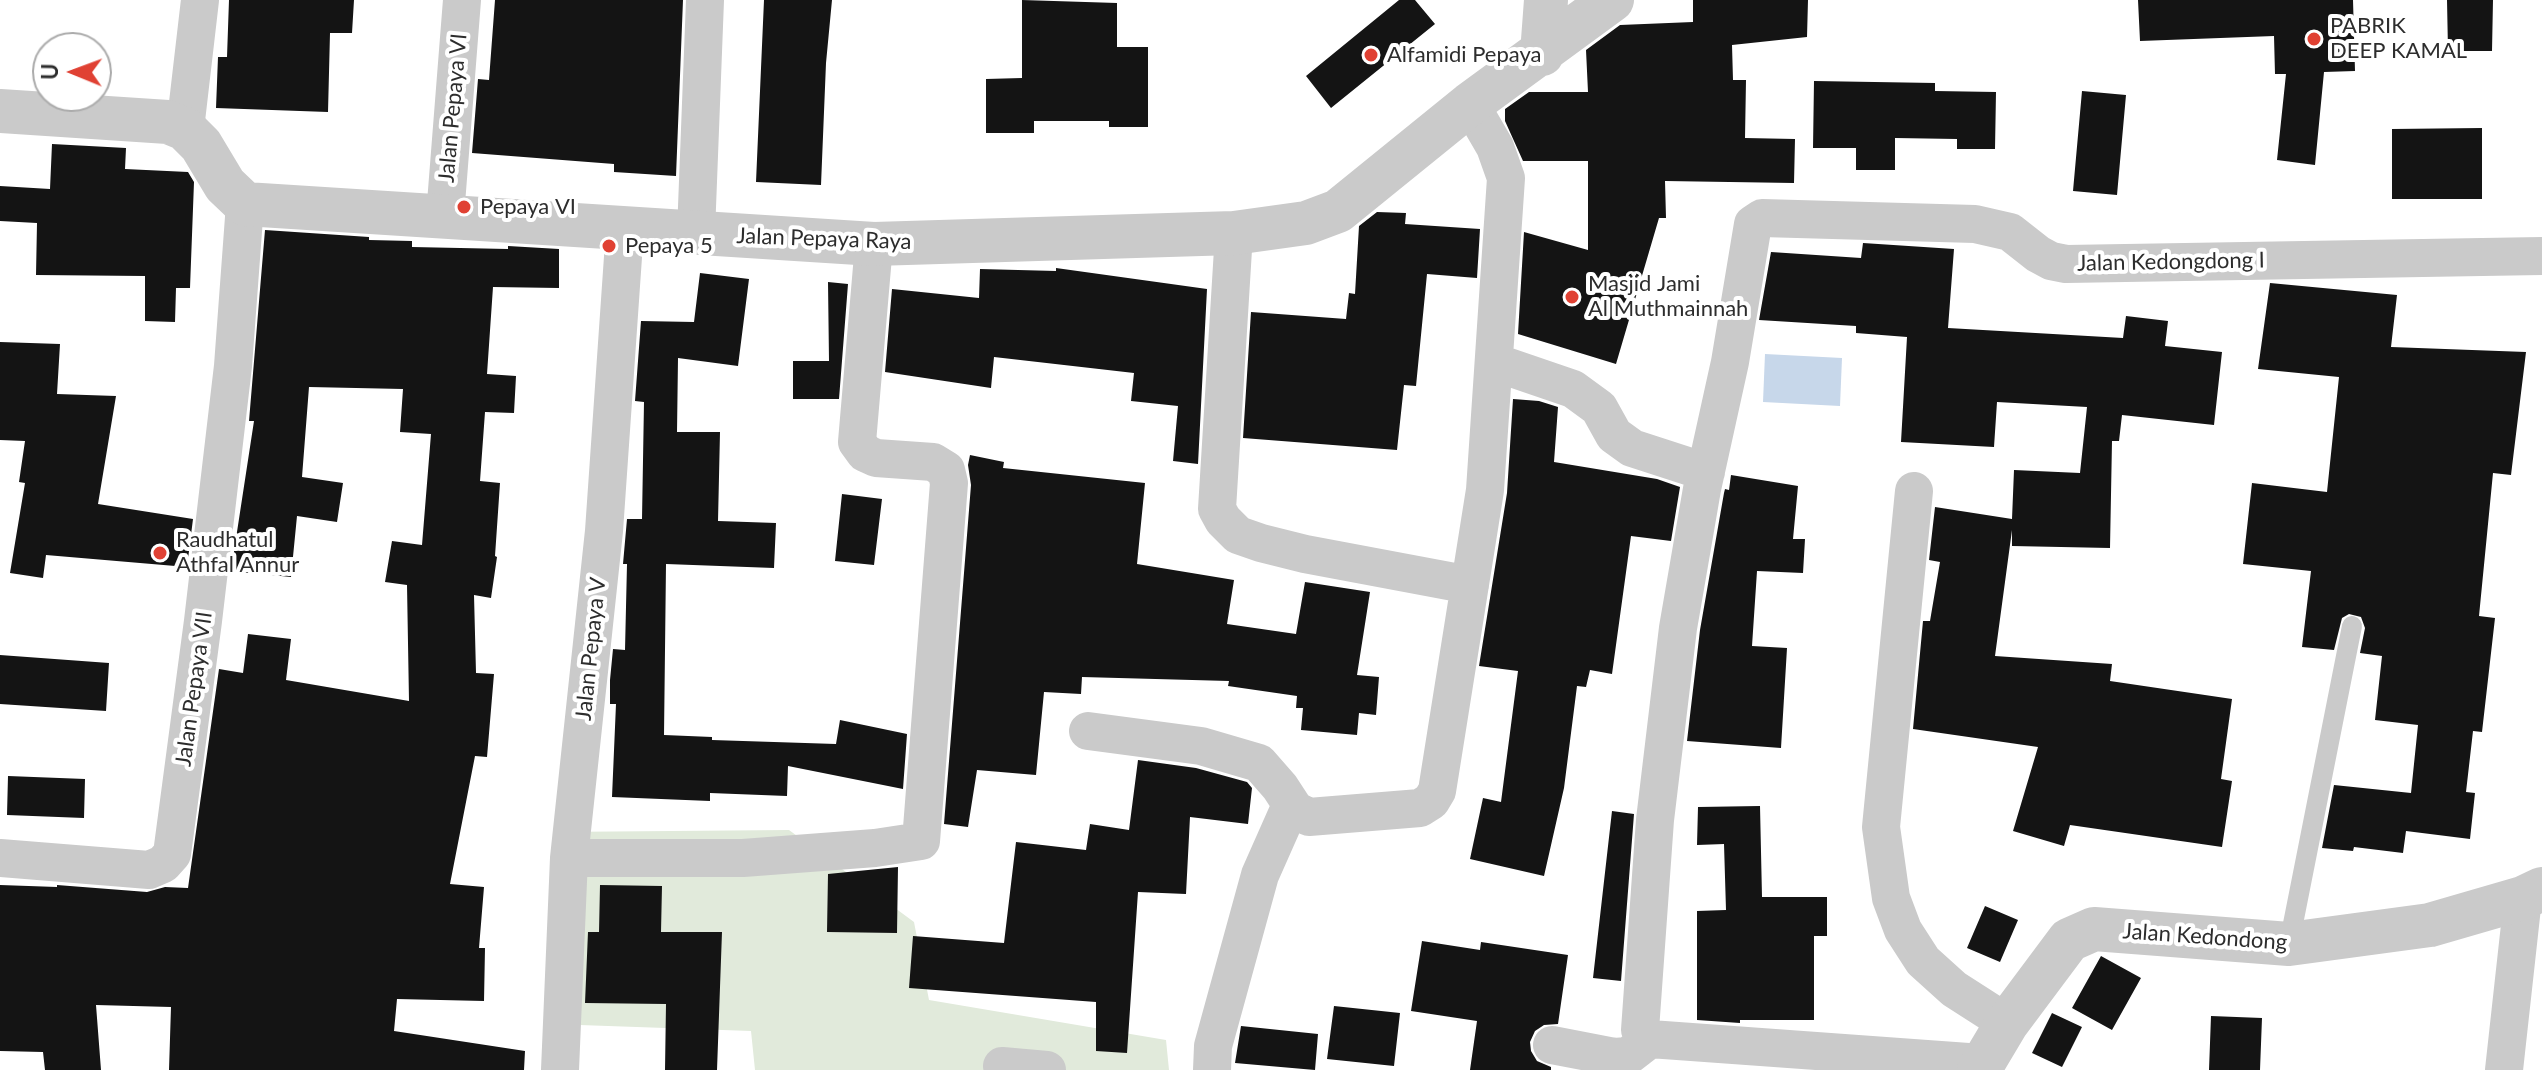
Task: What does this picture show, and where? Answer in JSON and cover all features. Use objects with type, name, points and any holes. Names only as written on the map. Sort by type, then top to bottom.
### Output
[{"type":"street","points":[[185,129],[200,0]]},
{"type":"street","name":"Jalan Pepaya VI","points":[[445,216],[462,0]]},
{"type":"street","points":[[696,233],[705,0]]},
{"type":"street","points":[[1542,54],[1546,0]]},
{"type":"street","name":"Jalan Pepaya Raya","points":[[245,204],[874,244],[1234,233],[1306,223],[1338,211],[1470,104],[1612,0]]},
{"type":"street","points":[[1088,731],[1201,746],[1259,763],[1295,810],[1309,817],[1420,808],[1431,801],[1437,791],[1485,490],[1506,178],[1495,147],[1470,104]]},
{"type":"street","points":[[0,111],[168,122],[185,129],[201,145],[225,185],[245,204]]},
{"type":"street","name":"Jalan Pepaya VII","points":[[0,858],[149,870],[163,864],[172,854],[232,381],[245,204]]},
{"type":"street","name":"Jalan Kedongdong I","points":[[1706,472],[1730,362],[1750,233],[1753,224],[1762,218],[1975,224],[2010,232],[2038,254],[2066,264],[2542,256]]},
{"type":"street","name":"Jalan Pepaya V","points":[[560,1070],[569,858],[604,531],[625,228]]},
{"type":"street","points":[[1234,233],[1217,509],[1223,520],[1238,535],[1261,543],[1470,585]]},
{"type":"street","points":[[569,858],[743,858],[875,848],[921,841],[949,483],[946,470],[933,462],[876,458],[865,453],[857,442],[874,244]]},
{"type":"street","points":[[1494,362],[1573,389],[1599,408],[1614,435],[1632,448],[1706,472],[1678,628],[1655,820],[1640,1030],[1643,1036],[1981,1067]]},
{"type":"street","points":[[1914,491],[1881,827],[1891,898],[1903,930],[1923,961],[1954,989],[2007,1023]]},
{"type":"street","points":[[1212,1070],[1213,1046],[1260,875],[1291,805]]},
{"type":"street","points":[[2504,1070],[2533,894]]},
{"type":"street","name":"Jalan Kedondong","points":[[1981,1067],[2007,1023],[2069,940],[2094,929],[2289,944],[2430,925],[2533,894]]},
{"type":"street","points":[[1552,1045],[1614,1057],[1628,1056],[1650,1039]]},
{"type":"street","points":[[1002,1066],[1047,1070]]},
{"type":"lane","points":[[2289,944],[2352,626]]},
{"type":"green space","points":[[789,830],[914,922],[929,1000],[1166,1040],[1169,1070],[755,1070],[751,1031],[551,1024],[554,832]]},
{"type":"water","points":[[1765,354],[1842,358],[1840,406],[1763,402]]},
{"type":"building","points":[[229,0],[354,0],[352,33],[330,33],[328,112],[216,108],[218,57],[227,57]]},
{"type":"building","points":[[495,0],[683,0],[676,176],[614,172],[614,164],[472,153],[478,79],[489,80]]},
{"type":"building","points":[[764,0],[832,0],[821,185],[756,182]]},
{"type":"building","points":[[1022,0],[1117,3],[1117,47],[1148,47],[1148,127],[1109,127],[1109,121],[1034,121],[1034,133],[986,133],[986,79],[1022,78]]},
{"type":"building","points":[[1399,0],[1415,0],[1435,24],[1331,108],[1306,76]]},
{"type":"building","points":[[1693,0],[1808,0],[1807,37],[1732,45],[1733,80],[1746,80],[1745,138],[1795,139],[1794,183],[1665,181],[1666,218],[1659,218],[1616,364],[1518,334],[1524,232],[1588,250],[1588,161],[1523,161],[1505,121],[1505,109],[1529,92],[1588,92],[1586,50],[1620,25],[1693,22]]},
{"type":"building","name":"PABRIK DEEP KAMAL","points":[[2138,0],[2353,0],[2355,71],[2324,72],[2315,165],[2277,160],[2286,74],[2275,74],[2274,36],[2140,41]]},
{"type":"building","points":[[2447,0],[2493,0],[2492,51],[2448,51]]},
{"type":"building","points":[[1814,81],[1935,83],[1935,91],[1996,92],[1995,149],[1957,149],[1957,139],[1895,138],[1895,170],[1856,170],[1856,148],[1813,148]]},
{"type":"building","points":[[2082,91],[2126,95],[2117,195],[2073,191]]},
{"type":"building","points":[[2482,128],[2482,199],[2392,199],[2392,129]]},
{"type":"building","points":[[52,144],[126,148],[125,169],[188,172],[194,182],[190,288],[176,288],[175,322],[145,321],[145,276],[36,275],[37,223],[0,221],[0,186],[50,189]]},
{"type":"building","points":[[1377,212],[1406,213],[1405,224],[1480,229],[1477,278],[1427,274],[1416,386],[1404,385],[1397,450],[1243,438],[1251,312],[1346,319],[1349,293],[1355,294],[1359,226]]},
{"type":"building","points":[[265,230],[412,241],[412,247],[559,249],[559,288],[493,287],[487,374],[516,376],[514,413],[485,412],[480,481],[500,483],[497,557],[491,598],[474,595],[476,673],[494,674],[487,757],[475,756],[450,884],[484,887],[479,948],[485,948],[484,1001],[397,999],[394,1031],[525,1051],[524,1070],[169,1070],[171,1007],[96,1005],[101,1070],[45,1070],[43,1052],[0,1051],[0,885],[57,885],[147,892],[165,887],[188,888],[219,669],[243,673],[248,634],[291,639],[286,680],[409,701],[407,585],[385,582],[392,541],[422,545],[431,434],[400,432],[403,389],[309,387],[302,477],[343,483],[337,522],[297,516],[291,577],[231,571],[254,421],[249,421]]},
{"type":"building","points":[[1863,243],[1954,249],[1948,328],[2123,338],[2126,316],[2168,321],[2165,346],[2222,352],[2214,425],[2122,415],[2119,441],[2112,441],[2110,548],[2012,546],[2012,530],[1995,656],[2112,664],[2110,681],[2232,699],[2221,779],[2232,781],[2222,847],[2070,825],[2064,846],[2013,831],[2038,747],[1913,729],[1923,621],[1930,621],[1940,562],[1929,560],[1935,507],[2012,519],[2014,470],[2080,473],[2087,407],[1997,402],[1994,447],[1901,442],[1907,337],[1856,333],[1856,326],[1759,320],[1771,252],[1861,258]]},
{"type":"building","points":[[1056,268],[1207,289],[1198,464],[1173,461],[1178,406],[1131,401],[1134,373],[994,357],[991,388],[885,372],[892,289],[979,298],[980,269],[1056,271]]},
{"type":"building","points":[[700,273],[749,279],[738,366],[678,358],[677,432],[720,432],[718,521],[776,523],[774,568],[666,564],[664,735],[712,737],[712,740],[836,744],[840,720],[907,734],[903,789],[788,766],[787,796],[710,793],[710,801],[612,797],[616,704],[610,704],[610,680],[613,649],[625,650],[627,564],[623,564],[627,519],[642,519],[644,402],[635,401],[641,321],[694,322]]},
{"type":"building","points":[[828,282],[848,284],[839,399],[793,399],[793,361],[829,361]]},
{"type":"building","points":[[2270,283],[2397,295],[2391,347],[2526,352],[2511,475],[2493,473],[2479,616],[2495,618],[2482,732],[2473,731],[2466,792],[2475,793],[2470,839],[2406,831],[2403,853],[2354,847],[2353,851],[2322,848],[2334,785],[2411,793],[2418,725],[2375,720],[2382,656],[2360,653],[2365,628],[2361,617],[2349,614],[2342,618],[2334,650],[2302,647],[2311,571],[2243,564],[2252,483],[2327,492],[2339,377],[2258,369]]},
{"type":"building","points":[[0,342],[60,344],[57,394],[116,396],[98,504],[193,519],[187,567],[46,555],[43,578],[10,573],[25,483],[19,482],[25,441],[0,440]]},
{"type":"building","points":[[1513,399],[1539,401],[1558,407],[1554,462],[1657,479],[1680,487],[1671,541],[1631,536],[1612,674],[1590,670],[1586,687],[1577,686],[1564,788],[1544,876],[1470,859],[1483,798],[1501,802],[1518,671],[1479,666],[1507,493]]},
{"type":"building","points":[[970,455],[1004,462],[1003,468],[1145,483],[1137,564],[1234,580],[1227,624],[1296,634],[1305,582],[1370,592],[1357,675],[1379,677],[1376,715],[1359,713],[1357,735],[1301,730],[1303,708],[1296,708],[1297,696],[1228,686],[1229,681],[1082,677],[1081,694],[1044,692],[1036,775],[977,770],[968,827],[944,824],[971,485]]},
{"type":"building","points":[[1731,475],[1798,486],[1793,539],[1805,539],[1803,573],[1757,571],[1752,646],[1787,648],[1781,748],[1687,741],[1700,630],[1724,493],[1725,489],[1729,490]]},
{"type":"building","points":[[842,494],[882,499],[874,565],[835,561]]},
{"type":"building","points":[[0,655],[109,663],[106,711],[0,704]]},
{"type":"building","points":[[1138,760],[1196,768],[1247,782],[1252,788],[1248,824],[1190,817],[1186,894],[1138,892],[1127,1053],[1096,1051],[1096,1002],[909,988],[913,936],[1004,943],[1016,842],[1086,850],[1090,824],[1129,830]]},
{"type":"building","points":[[8,776],[85,779],[84,818],[7,815]]},
{"type":"building","points":[[1760,806],[1762,897],[1827,897],[1827,936],[1814,936],[1814,1020],[1740,1020],[1740,1023],[1697,1020],[1697,911],[1726,910],[1724,844],[1697,845],[1698,807]]},
{"type":"building","points":[[1612,811],[1634,814],[1621,981],[1593,978]]},
{"type":"building","points":[[898,867],[897,933],[827,932],[828,874]]},
{"type":"building","points":[[600,885],[662,886],[661,932],[722,932],[717,1070],[665,1070],[666,1004],[585,1003],[588,932],[599,932]]},
{"type":"building","points":[[1985,906],[2018,920],[2000,962],[1967,948]]},
{"type":"building","points":[[1422,941],[1480,950],[1481,942],[1568,955],[1558,1024],[1544,1025],[1535,1031],[1530,1042],[1537,1061],[1551,1067],[1551,1070],[1470,1070],[1477,1021],[1411,1011]]},
{"type":"building","points":[[2101,956],[2141,978],[2112,1030],[2072,1008]]},
{"type":"building","points":[[1334,1006],[1400,1013],[1394,1066],[1327,1059]]},
{"type":"building","points":[[2052,1013],[2082,1027],[2062,1067],[2032,1053]]},
{"type":"building","points":[[2211,1016],[2262,1018],[2260,1070],[2209,1070]]},
{"type":"building","points":[[1241,1026],[1318,1034],[1315,1070],[1235,1063]]},
{"type":"place","name":"PABRIK DEEP KAMAL","points":[[2314,39]]},
{"type":"place","name":"Alfamidi Pepaya","points":[[1371,55]]},
{"type":"place","name":"Pepaya VI","points":[[464,207]]},
{"type":"place","name":"Pepaya 5","points":[[609,246]]},
{"type":"place","name":"Masjid Jami Al Muthmainnah","points":[[1572,297]]},
{"type":"place","name":"Raudhatul Athfal Annur","points":[[160,553]]}]
